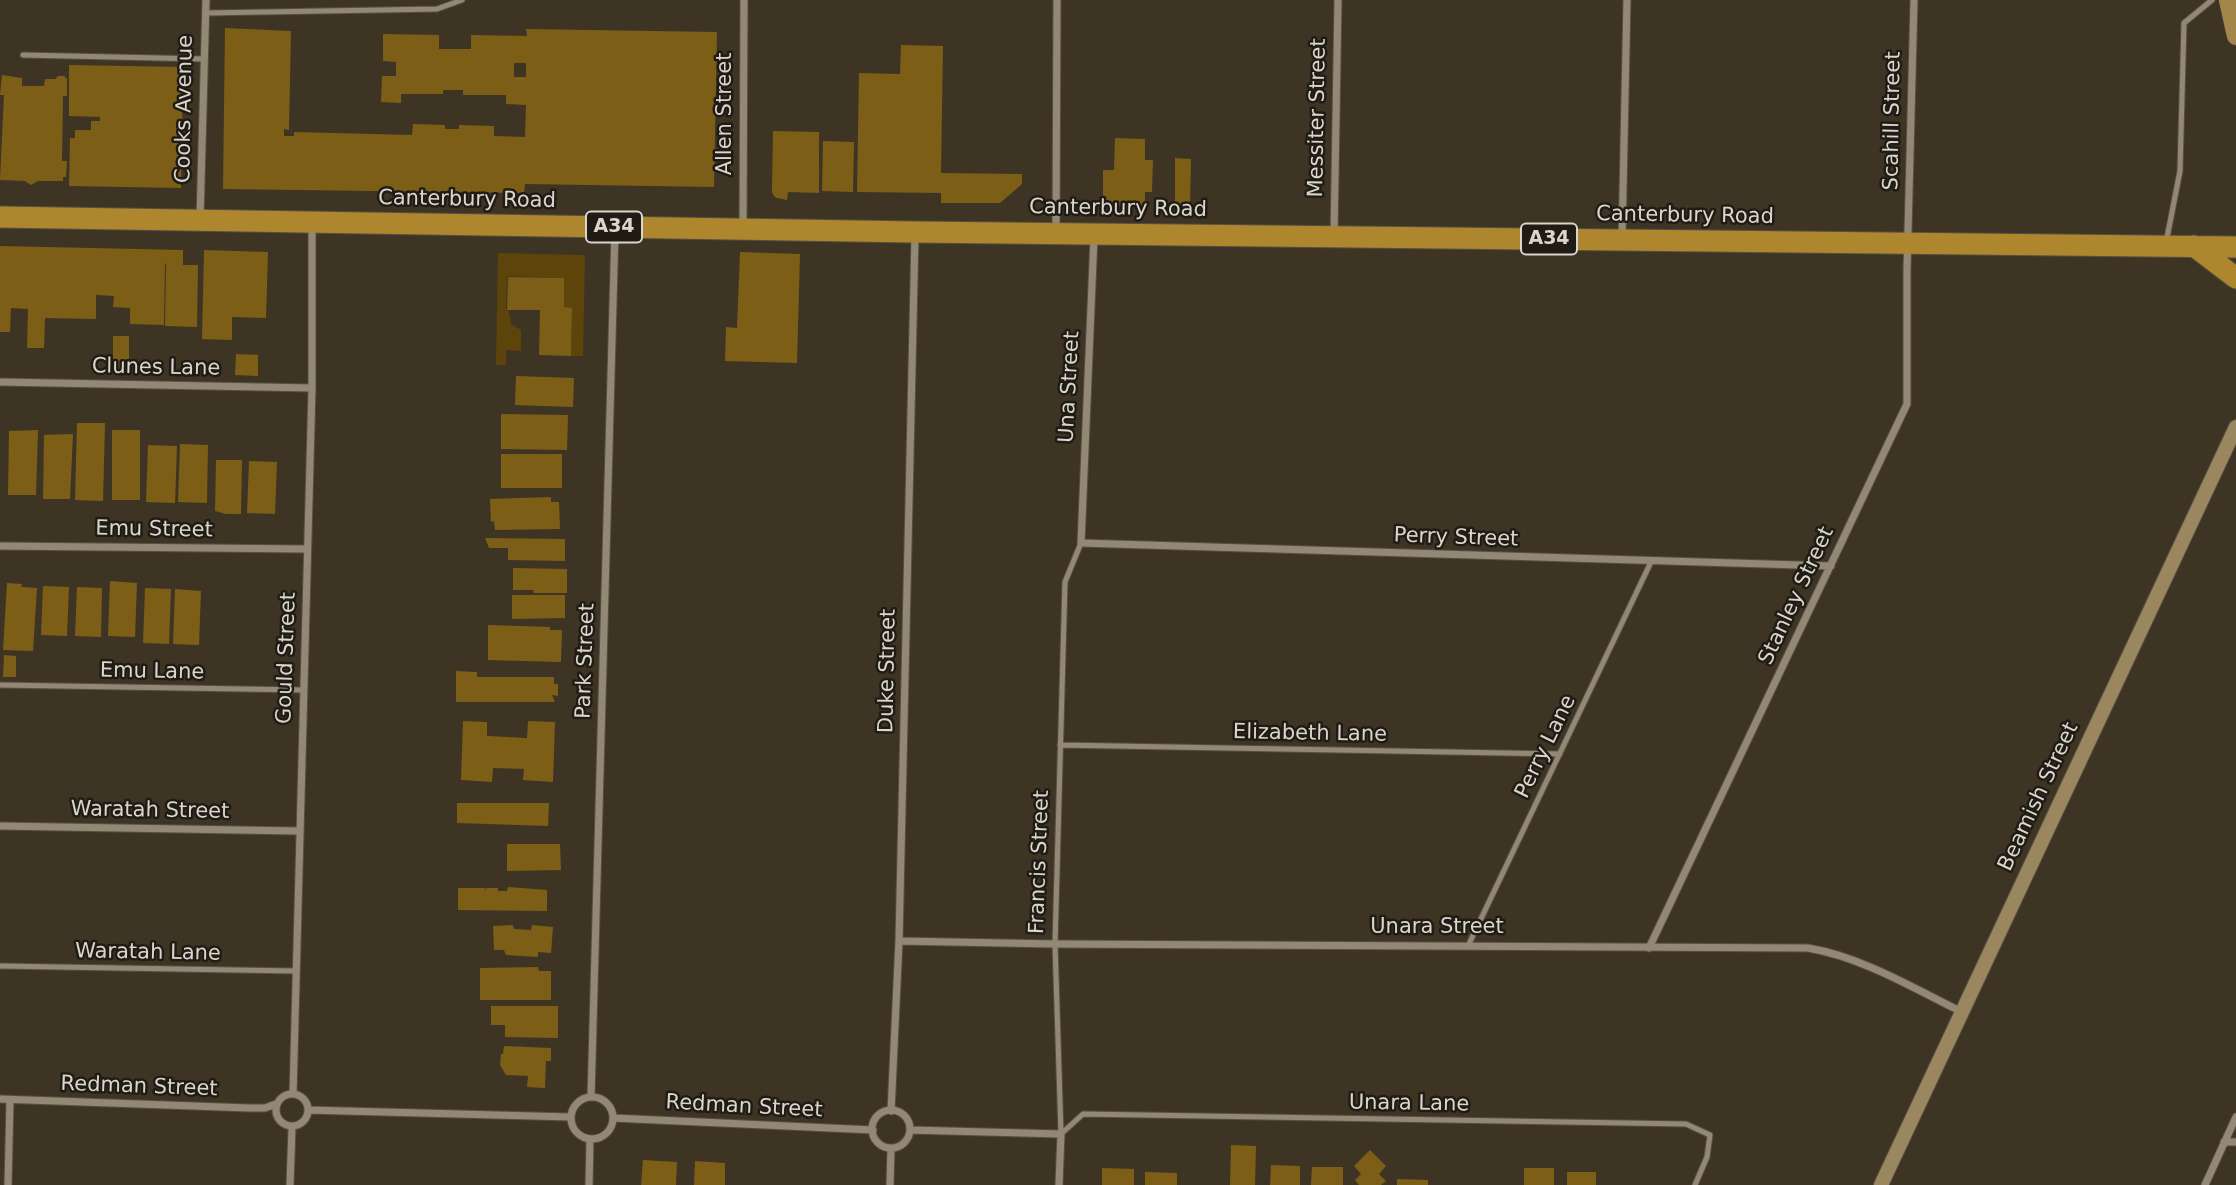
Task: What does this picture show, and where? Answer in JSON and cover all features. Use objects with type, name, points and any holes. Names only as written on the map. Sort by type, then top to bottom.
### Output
[{"type":"highway","name":"Canterbury Road","points":[[0,217],[915,232],[2236,247]]},
{"type":"highway","points":[[2194,246],[2236,278]]},
{"type":"main road","points":[[2228,0],[2236,36]]},
{"type":"main road","name":"Beamish Street","points":[[1881,1185],[2236,428]]},
{"type":"street","name":"Cooks Avenue","points":[[200,220],[206,0]]},
{"type":"street","name":"Allen Street","points":[[743,228],[744,0]]},
{"type":"street","points":[[1056,233],[1057,0]]},
{"type":"street","name":"Messiter Street","points":[[1334,237],[1338,0]]},
{"type":"street","points":[[1622,240],[1627,0]]},
{"type":"street","name":"Scahill Street","points":[[1908,244],[1914,0]]},
{"type":"street","name":"Gould Street","points":[[293,1094],[312,388],[312,222]]},
{"type":"street","name":"Park Street","points":[[591,1097],[615,227]]},
{"type":"street","name":"Duke Street","points":[[891,1111],[899,941],[915,232]]},
{"type":"street","name":"Una Street","points":[[1081,543],[1095,234]]},
{"type":"street","name":"Stanley Street","points":[[1649,948],[1907,404],[1908,244]]},
{"type":"street","name":"Clunes Lane","points":[[0,383],[312,388]]},
{"type":"street","name":"Perry Street","points":[[1081,543],[1831,566]]},
{"type":"street","name":"Emu Street","points":[[0,546],[307,549]]},
{"type":"street","name":"Waratah Street","points":[[0,827],[299,831]]},
{"type":"street","name":"Unara Street","points":[[899,941],[1808,948],[1832,952],[1962,1012]]},
{"type":"street","points":[[298,1095],[305,1101],[308,1110],[302,1124],[292,1127],[280,1121],[276,1104],[283,1097],[298,1095]]},
{"type":"street","points":[[591,1097],[609,1105],[613,1118],[612,1125],[603,1135],[590,1139],[573,1128],[571,1117],[578,1102],[591,1097]]},
{"type":"street","name":"Redman Street","points":[[0,1099],[249,1108],[265,1108],[276,1104]]},
{"type":"street","points":[[8,1185],[10,1100]]},
{"type":"street","points":[[308,1110],[571,1117]]},
{"type":"street","points":[[891,1111],[897,1111],[907,1118],[910,1130],[902,1145],[891,1148],[876,1140],[873,1130],[880,1114],[891,1111]]},
{"type":"street","points":[[2204,1185],[2236,1117]]},
{"type":"street","name":"Redman Street","points":[[613,1118],[873,1130]]},
{"type":"street","points":[[290,1185],[292,1127]]},
{"type":"street","points":[[910,1130],[1060,1134]]},
{"type":"street","name":"Francis Street","points":[[1059,1185],[1060,1134]]},
{"type":"street","points":[[589,1185],[590,1139]]},
{"type":"street","points":[[2224,1142],[2236,1142]]},
{"type":"street","points":[[890,1185],[891,1148]]},
{"type":"lane","points":[[206,13],[438,9],[462,0]]},
{"type":"lane","points":[[2165,246],[2180,171],[2184,23],[2212,0]]},
{"type":"lane","points":[[23,55],[204,59]]},
{"type":"lane","name":"Francis Street","points":[[1060,1134],[1055,944],[1065,582],[1081,543]]},
{"type":"lane","name":"Perry Lane","points":[[1468,946],[1651,562]]},
{"type":"lane","name":"Emu Lane","points":[[0,685],[303,690]]},
{"type":"lane","name":"Elizabeth Lane","points":[[1060,745],[1560,754]]},
{"type":"lane","name":"Waratah Lane","points":[[0,966],[296,971]]},
{"type":"lane","name":"Unara Lane","points":[[1060,1134],[1083,1114],[1686,1124],[1710,1135],[1707,1157],[1695,1185]]},
{"type":"shaded area","points":[[498,253],[585,255],[583,356],[571,356],[572,309],[563,308],[564,278],[507,276],[506,309],[511,324],[521,330],[521,351],[506,350],[506,365],[496,365]]},
{"type":"building","points":[[225,28],[291,31],[289,130],[284,129],[284,136],[294,136],[294,132],[412,135],[413,124],[445,125],[445,129],[459,129],[459,125],[494,126],[494,136],[525,137],[526,105],[506,104],[506,95],[463,95],[463,90],[443,90],[443,94],[401,94],[401,103],[381,102],[382,76],[396,76],[396,62],[383,61],[383,34],[439,35],[439,49],[471,49],[471,35],[527,36],[526,29],[717,32],[714,187],[525,184],[524,193],[223,189]],"holes":[[[514,63],[526,63],[526,77],[514,77]]]},
{"type":"building","points":[[901,45],[943,46],[941,173],[1022,174],[1022,184],[1000,203],[941,203],[941,193],[857,192],[859,73],[900,74]]},
{"type":"building","points":[[69,65],[183,67],[181,188],[69,186],[70,138],[75,138],[75,130],[91,130],[91,121],[100,121],[100,117],[69,116]]},
{"type":"building","points":[[2,75],[22,78],[22,86],[44,86],[45,79],[55,79],[58,76],[67,79],[67,96],[63,96],[62,161],[67,161],[66,177],[63,177],[63,181],[38,181],[31,185],[25,181],[0,180],[4,95],[0,95]]},
{"type":"building","points":[[773,131],[819,132],[819,193],[788,192],[787,200],[774,196]]},
{"type":"building","points":[[1115,138],[1145,139],[1145,160],[1153,160],[1152,192],[1145,192],[1145,206],[1103,205],[1103,170],[1114,170]]},
{"type":"building","points":[[823,141],[854,142],[853,192],[822,191]]},
{"type":"building","points":[[1175,158],[1191,159],[1190,206],[1175,206]]},
{"type":"building","points":[[0,246],[183,250],[183,265],[198,265],[197,327],[165,326],[165,263],[164,325],[130,324],[130,308],[113,307],[114,296],[96,295],[96,319],[45,318],[44,348],[27,348],[28,309],[11,308],[10,332],[0,332]]},
{"type":"building","points":[[204,250],[268,252],[266,318],[232,317],[232,340],[202,339]]},
{"type":"building","points":[[740,252],[800,254],[797,363],[725,361],[726,327],[737,328]]},
{"type":"building","points":[[508,277],[564,278],[564,307],[572,308],[571,356],[539,355],[540,310],[507,310]]},
{"type":"building","points":[[113,336],[129,336],[129,370],[113,370]]},
{"type":"building","points":[[236,354],[258,355],[258,376],[235,375]]},
{"type":"building","points":[[516,376],[574,378],[573,407],[515,405]]},
{"type":"building","points":[[501,414],[568,415],[567,450],[501,449]]},
{"type":"building","points":[[77,423],[105,423],[103,501],[75,500]]},
{"type":"building","points":[[38,430],[36,495],[8,495],[9,431]]},
{"type":"building","points":[[112,430],[140,430],[140,500],[112,500]]},
{"type":"building","points":[[73,434],[70,499],[43,499],[44,435]]},
{"type":"building","points":[[180,444],[208,445],[207,503],[178,502]]},
{"type":"building","points":[[148,445],[177,446],[175,503],[146,502]]},
{"type":"building","points":[[501,454],[562,454],[562,488],[501,488]]},
{"type":"building","points":[[216,460],[242,460],[241,514],[215,511]]},
{"type":"building","points":[[249,461],[277,462],[275,514],[247,513]]},
{"type":"building","points":[[551,497],[551,502],[559,502],[560,529],[495,530],[494,521],[491,522],[490,499]]},
{"type":"building","points":[[485,538],[565,539],[565,561],[508,560],[508,548],[489,548]]},
{"type":"building","points":[[513,568],[567,569],[567,593],[513,590]]},
{"type":"building","points":[[110,581],[137,583],[135,637],[108,636]]},
{"type":"building","points":[[7,583],[37,588],[33,651],[3,650]]},
{"type":"building","points":[[43,586],[69,587],[67,636],[41,635]]},
{"type":"building","points":[[77,587],[102,588],[101,637],[75,636]]},
{"type":"building","points":[[145,588],[171,589],[169,644],[143,643]]},
{"type":"building","points":[[175,589],[201,591],[199,645],[173,644]]},
{"type":"building","points":[[512,595],[565,595],[565,618],[512,619]]},
{"type":"building","points":[[488,625],[550,627],[550,630],[562,630],[561,662],[488,660]]},
{"type":"building","points":[[4,655],[16,656],[16,677],[3,677]]},
{"type":"building","points":[[456,671],[477,672],[477,677],[554,677],[554,684],[558,684],[558,696],[552,695],[555,702],[456,702]]},
{"type":"building","points":[[463,721],[487,722],[487,736],[527,738],[528,721],[555,722],[553,782],[523,780],[524,769],[493,768],[492,782],[461,780]]},
{"type":"building","points":[[457,803],[549,803],[548,826],[457,823]]},
{"type":"building","points":[[507,844],[560,844],[561,870],[507,871]]},
{"type":"building","points":[[508,887],[547,890],[547,911],[458,910],[458,888],[485,888],[486,891],[486,888],[498,888],[498,891],[507,891]]},
{"type":"building","points":[[513,925],[514,929],[531,930],[532,925],[553,927],[551,953],[538,952],[538,957],[506,955],[504,950],[494,950],[493,926]]},
{"type":"building","points":[[538,967],[539,971],[551,971],[551,1000],[480,1000],[480,968]]},
{"type":"building","points":[[491,1006],[558,1006],[558,1038],[505,1037],[505,1025],[491,1025]]},
{"type":"building","points":[[504,1046],[551,1048],[551,1061],[546,1061],[545,1088],[527,1087],[528,1076],[506,1075],[500,1065]]},
{"type":"building","points":[[1231,1145],[1256,1146],[1255,1185],[1230,1185]]},
{"type":"building","points":[[1370,1150],[1386,1166],[1379,1174],[1386,1181],[1381,1185],[1359,1185],[1355,1180],[1361,1174],[1354,1166]]},
{"type":"building","points":[[643,1160],[677,1162],[676,1185],[641,1185]]},
{"type":"building","points":[[695,1161],[725,1163],[725,1185],[694,1185]]},
{"type":"building","points":[[1271,1165],[1300,1166],[1300,1185],[1270,1185]]},
{"type":"building","points":[[1312,1167],[1343,1167],[1343,1185],[1311,1185]]},
{"type":"building","points":[[1102,1168],[1134,1169],[1134,1185],[1102,1185]]},
{"type":"building","points":[[1524,1168],[1554,1168],[1554,1185],[1524,1185]]},
{"type":"building","points":[[1145,1172],[1177,1173],[1177,1185],[1145,1185]]},
{"type":"building","points":[[1567,1172],[1596,1172],[1596,1185],[1567,1185]]},
{"type":"building","points":[[1397,1179],[1428,1180],[1428,1185],[1397,1185]]}]
